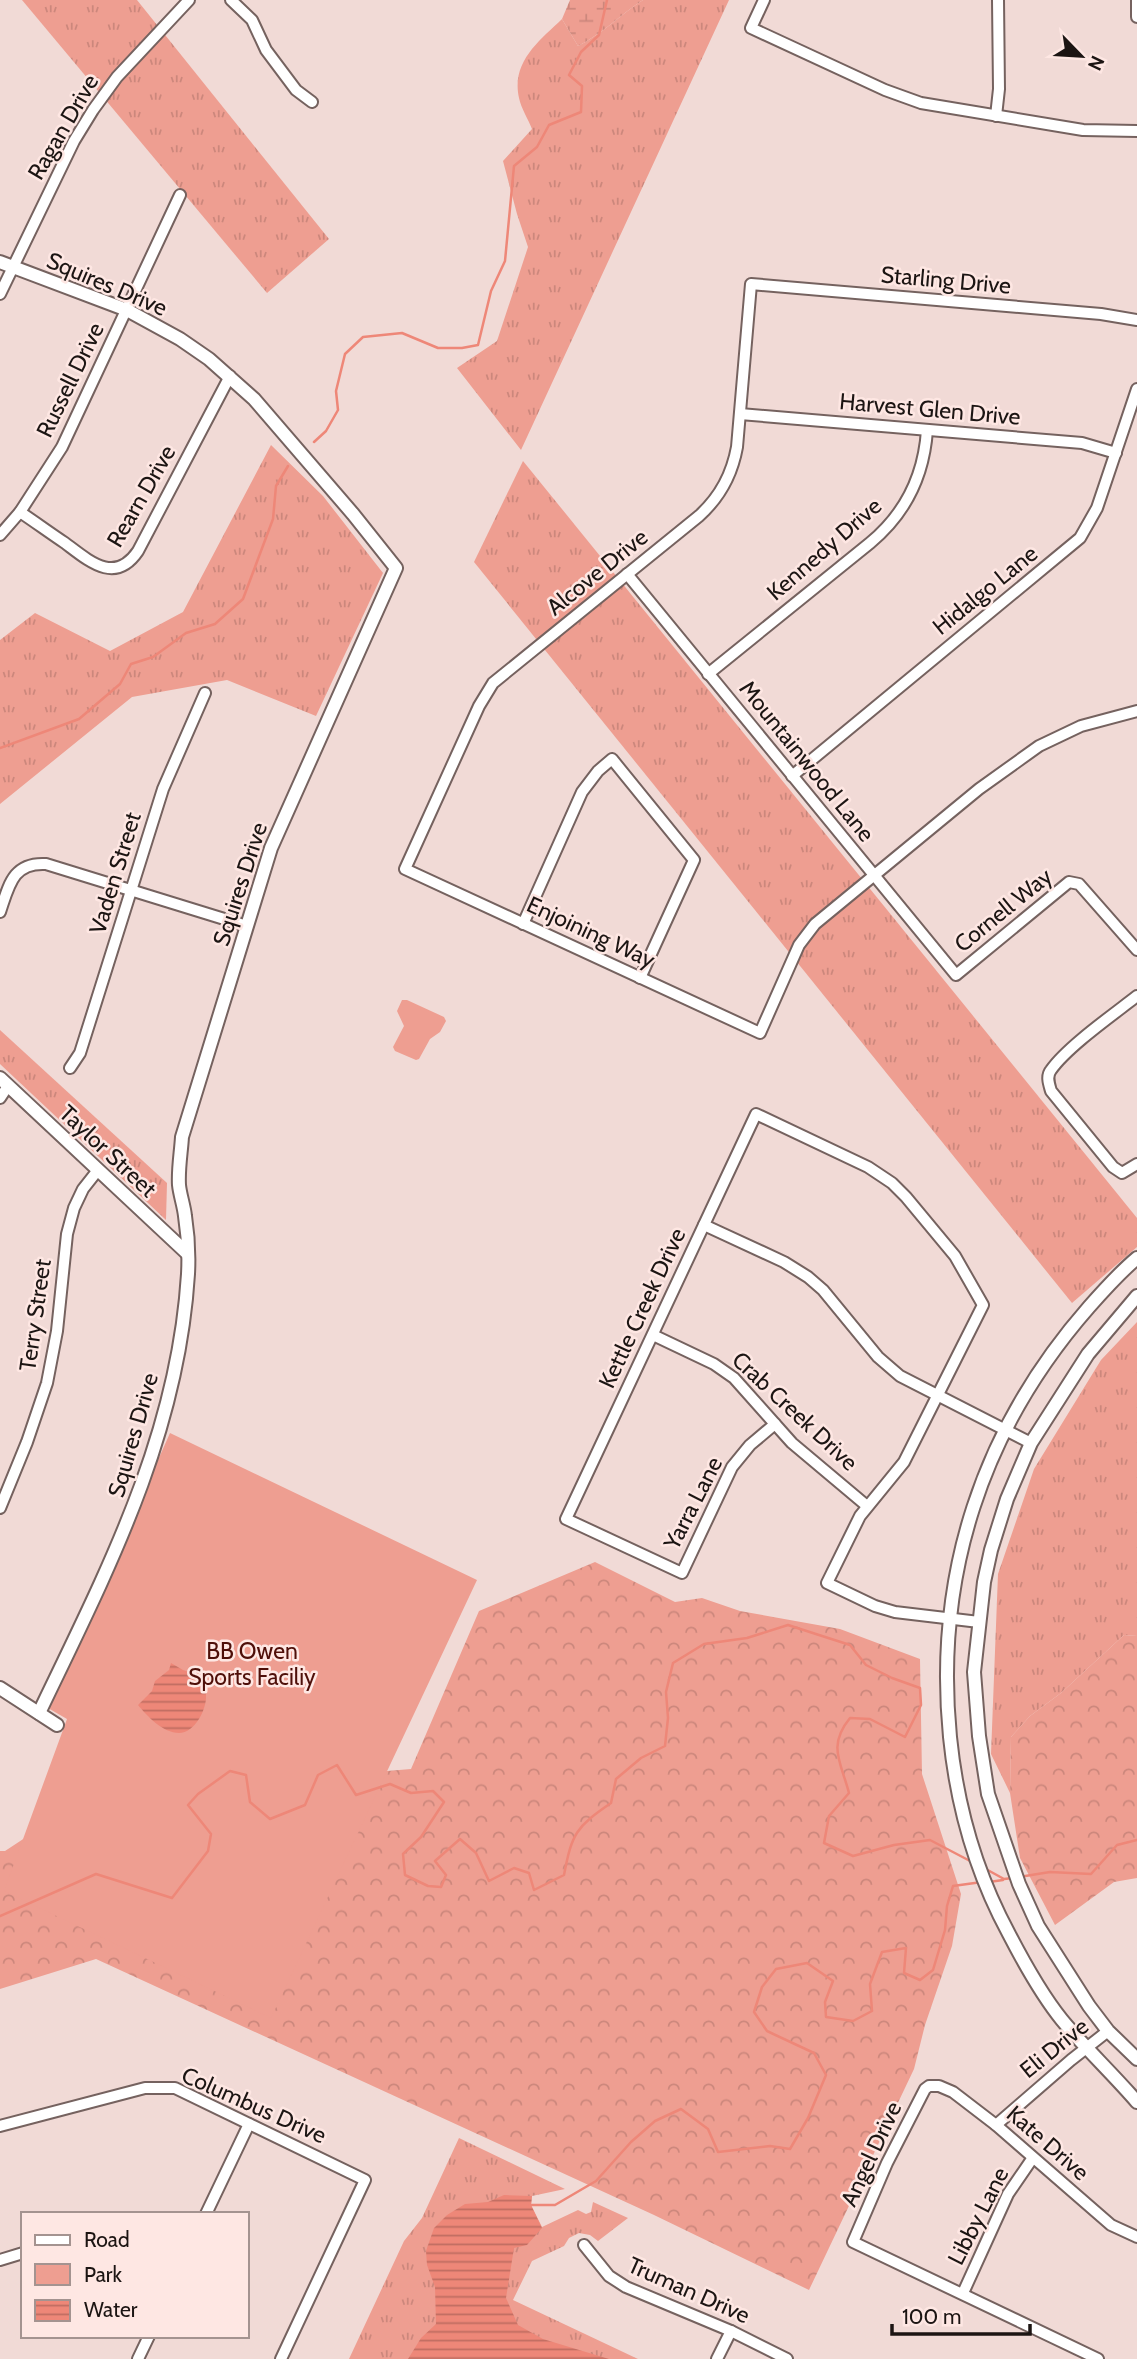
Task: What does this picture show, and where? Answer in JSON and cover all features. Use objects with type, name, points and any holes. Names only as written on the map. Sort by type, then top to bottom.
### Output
[{"type":"street","name":"Ragan Drive","points":[[0,294],[6,265],[93,110],[117,77],[189,0]]},
{"type":"street","points":[[231,0],[251,20],[266,50],[296,90],[312,102]]},
{"type":"street","points":[[764,0],[751,29],[905,97],[942,107],[1083,130],[1137,131]]},
{"type":"street","points":[[996,116],[999,89],[998,0]]},
{"type":"street","points":[[1137,0],[1137,17]]},
{"type":"street","name":"Russell Drive","points":[[0,535],[20,512],[62,447],[180,195]]},
{"type":"street","name":"Squires Drive","points":[[6,265],[127,310],[180,339],[209,359],[261,407],[396,568],[271,848],[182,1137],[179,1185],[185,1216],[188,1275],[174,1369],[159,1433],[123,1536],[39,1713]]},
{"type":"street","name":"Starling Drive","points":[[751,284],[1137,320]]},
{"type":"street","name":"Alcove Drive","points":[[405,869],[479,706],[493,683],[701,513],[719,494],[734,462],[751,284]]},
{"type":"street","name":"Rearn Drive","points":[[20,512],[96,566],[119,568],[127,564],[138,551],[230,376]]},
{"type":"street","name":"Hidalgo Lane","points":[[792,776],[1072,545],[1094,515],[1137,389]]},
{"type":"street","name":"Harvest Glen Drive","points":[[740,414],[1082,443],[1116,453]]},
{"type":"street","name":"Kennedy Drive","points":[[708,674],[886,529],[905,502],[916,480],[925,453],[927,430]]},
{"type":"street","name":"Mountainwood Lane","points":[[627,574],[956,975]]},
{"type":"street","name":"Vaden Street","points":[[70,1068],[80,1053],[163,789],[205,693]]},
{"type":"street","points":[[874,875],[979,789],[1039,746],[1081,726],[1137,711]]},
{"type":"street","points":[[523,924],[582,792],[598,771],[612,759],[694,860],[640,978]]},
{"type":"street","points":[[0,912],[9,884],[17,871],[33,863],[46,864],[131,889],[247,926]]},
{"type":"street","name":"Enjoining Way","points":[[405,869],[760,1033],[799,945],[815,923],[874,875]]},
{"type":"street","name":"Cornell Way","points":[[956,975],[1069,882],[1079,884],[1137,950]]},
{"type":"street","points":[[1137,996],[1073,1048],[1049,1071],[1048,1081],[1051,1091],[1113,1167],[1122,1172],[1137,1164]]},
{"type":"street","points":[[0,1098],[4,1082]]},
{"type":"street","name":"Taylor Street","points":[[4,1082],[188,1254]]},
{"type":"street","name":"Kettle Creek Drive","points":[[682,1573],[566,1519],[756,1114],[868,1167],[892,1183],[957,1259],[983,1305],[937,1395]]},
{"type":"street","name":"Terry Street","points":[[0,1508],[47,1383],[57,1331],[67,1234],[74,1208],[83,1189],[97,1170]]},
{"type":"street","points":[[704,1225],[788,1264],[808,1277],[823,1290],[887,1366],[906,1380],[1031,1443]]},
{"type":"street","points":[[1137,1258],[1113,1280],[1051,1352],[1006,1429],[983,1479],[964,1536],[953,1582],[946,1700],[957,1790],[964,1817],[976,1861],[1008,1932],[1062,2020],[1137,2102]]},
{"type":"street","points":[[1137,1296],[1088,1354],[1031,1443],[1007,1499],[991,1550],[979,1622],[975,1672],[979,1736],[988,1794],[1019,1884],[1038,1926],[1089,2006],[1108,2031],[1137,2059]]},
{"type":"street","name":"Crab Creek Drive","points":[[653,1335],[728,1373],[749,1392],[798,1449],[867,1506]]},
{"type":"street","points":[[937,1395],[904,1462],[867,1506],[852,1529],[827,1583],[891,1611],[979,1622]]},
{"type":"street","name":"Yarra Lane","points":[[682,1573],[730,1471],[750,1445],[775,1424]]},
{"type":"street","points":[[0,1688],[57,1726]]},
{"type":"street","name":"Eli Drive","points":[[996,2125],[1108,2031]]},
{"type":"street","name":"Kate Drive","points":[[929,2087],[953,2092],[996,2125],[1111,2225],[1137,2237]]},
{"type":"street","name":"Angel Drive","points":[[929,2087],[925,2089],[887,2163],[853,2242],[963,2293]]},
{"type":"street","name":"Columbus Drive","points":[[0,2126],[145,2088],[175,2088],[365,2180],[281,2359]]},
{"type":"street","points":[[207,2212],[249,2124]]},
{"type":"street","name":"Libby Lane","points":[[963,2293],[1008,2194],[1032,2159]]},
{"type":"street","name":"Truman Drive","points":[[584,2245],[608,2276],[626,2287],[731,2331],[787,2359]]},
{"type":"street","points":[[0,2260],[21,2254]]},
{"type":"street","points":[[963,2293],[1098,2359]]},
{"type":"street","points":[[717,2359],[731,2331]]},
{"type":"street","points":[[138,2359],[148,2338]]},
{"type":"green space","points":[[22,0],[137,0],[329,239],[267,293]]},
{"type":"green space","points":[[570,0],[643,0],[578,46],[562,19]]},
{"type":"green space","points":[[643,0],[729,0],[521,450],[457,368],[497,341],[528,247],[503,161],[532,129],[519,98],[519,74],[529,53],[562,19],[578,46]]},
{"type":"green space","points":[[271,445],[323,496],[383,573],[316,716],[227,680],[132,697],[0,804],[0,640],[35,613],[110,651],[183,612]]},
{"type":"green space","points":[[523,461],[1137,1218],[1137,1247],[1072,1303],[474,562]]},
{"type":"green space","points":[[402,1000],[444,1017],[446,1021],[416,1060],[395,1051],[393,1047],[404,1026],[397,1011]]},
{"type":"green space","points":[[0,1030],[167,1183],[166,1220],[0,1064]]},
{"type":"green space","points":[[1137,1322],[1137,1636],[1124,1635],[1061,1693],[1030,1716],[1011,1737],[1010,1793],[991,1754],[998,1574],[1034,1469],[1101,1360]]},
{"type":"green space","name":"BB Owen Sports Faciliy","points":[[170,1433],[477,1580],[271,2018],[4,1891],[67,1719],[48,1708]]},
{"type":"green space","points":[[595,1562],[675,1602],[702,1598],[740,1611],[840,1629],[920,1659],[922,1774],[961,1894],[952,1946],[925,2025],[914,2069],[809,2290],[654,2215],[96,1959],[0,1989],[0,1851],[5,1851],[40,1828],[363,1773],[411,1769],[479,1611]]},
{"type":"green space","points":[[1124,1635],[1137,1636],[1137,1878],[1114,1882],[1055,1925],[1020,1858],[1010,1793],[1011,1737],[1030,1716],[1061,1693]]},
{"type":"green space","points":[[459,2138],[565,2189],[532,2196],[531,2205],[542,2227],[578,2210],[586,2214],[591,2212],[593,2202],[628,2218],[598,2241],[590,2235],[579,2233],[569,2238],[564,2246],[532,2261],[513,2300],[638,2359],[349,2359],[404,2241],[422,2218]]},
{"type":"water","points":[[171,1663],[198,1675],[206,1695],[204,1707],[195,1725],[179,1733],[161,1727],[138,1705],[152,1691],[155,1681],[169,1670]]},
{"type":"water","points":[[504,2195],[532,2196],[531,2205],[542,2228],[527,2245],[514,2248],[506,2298],[518,2325],[543,2339],[609,2359],[408,2359],[421,2338],[436,2324],[435,2287],[427,2265],[426,2251],[434,2228],[447,2215],[465,2204],[488,2202]]},
{"type":"waterway","points":[[314,442],[326,431],[338,410],[336,391],[345,354],[363,337],[402,333],[438,348],[478,345],[491,291],[505,261],[514,166],[537,147],[549,125],[581,112],[582,86],[569,75],[581,52],[599,35],[607,0]]},
{"type":"waterway","points":[[0,748],[79,719],[120,684],[131,664],[153,657],[186,633],[215,624],[243,599],[273,519],[276,486],[288,466]]},
{"type":"waterway","points":[[0,1916],[96,1874],[172,1898],[208,1851],[211,1834],[188,1805],[198,1794],[230,1771],[246,1775],[250,1802],[270,1819],[305,1805],[318,1775],[337,1765],[356,1795],[390,1784],[411,1793],[433,1791],[444,1802],[421,1837],[403,1854],[405,1875],[428,1886],[441,1887],[446,1875],[435,1861],[460,1839],[476,1853],[489,1881],[514,1868],[529,1873],[534,1890],[564,1875],[577,1832],[590,1818],[611,1803],[616,1779],[641,1758],[665,1746],[668,1718],[666,1692],[673,1663],[704,1644],[747,1638],[788,1625],[850,1645],[866,1665],[920,1688],[921,1705],[905,1737],[870,1719],[850,1718],[843,1728],[837,1746],[849,1793],[829,1816],[824,1843],[853,1856],[894,1845],[930,1840],[972,1862]]},
{"type":"waterway","points":[[1019,1877],[1050,1872],[1091,1874],[1117,1845],[1137,1840]]},
{"type":"waterway","points":[[984,1868],[1004,1879],[1013,1878]]},
{"type":"waterway","points":[[989,1882],[1003,1880]]},
{"type":"waterway","points":[[530,2205],[555,2205],[596,2181],[631,2142],[655,2121],[681,2109],[708,2129],[718,2152],[770,2146],[790,2149],[808,2118],[826,2075],[814,2053],[767,2031],[754,2012],[762,1987],[776,1969],[807,1963],[833,1981],[825,2002],[826,2017],[853,2021],[872,2011],[870,1984],[882,1952],[906,1948],[904,1973],[920,1980],[933,1970],[945,1930],[947,1906],[953,1886],[982,1882]]}]
